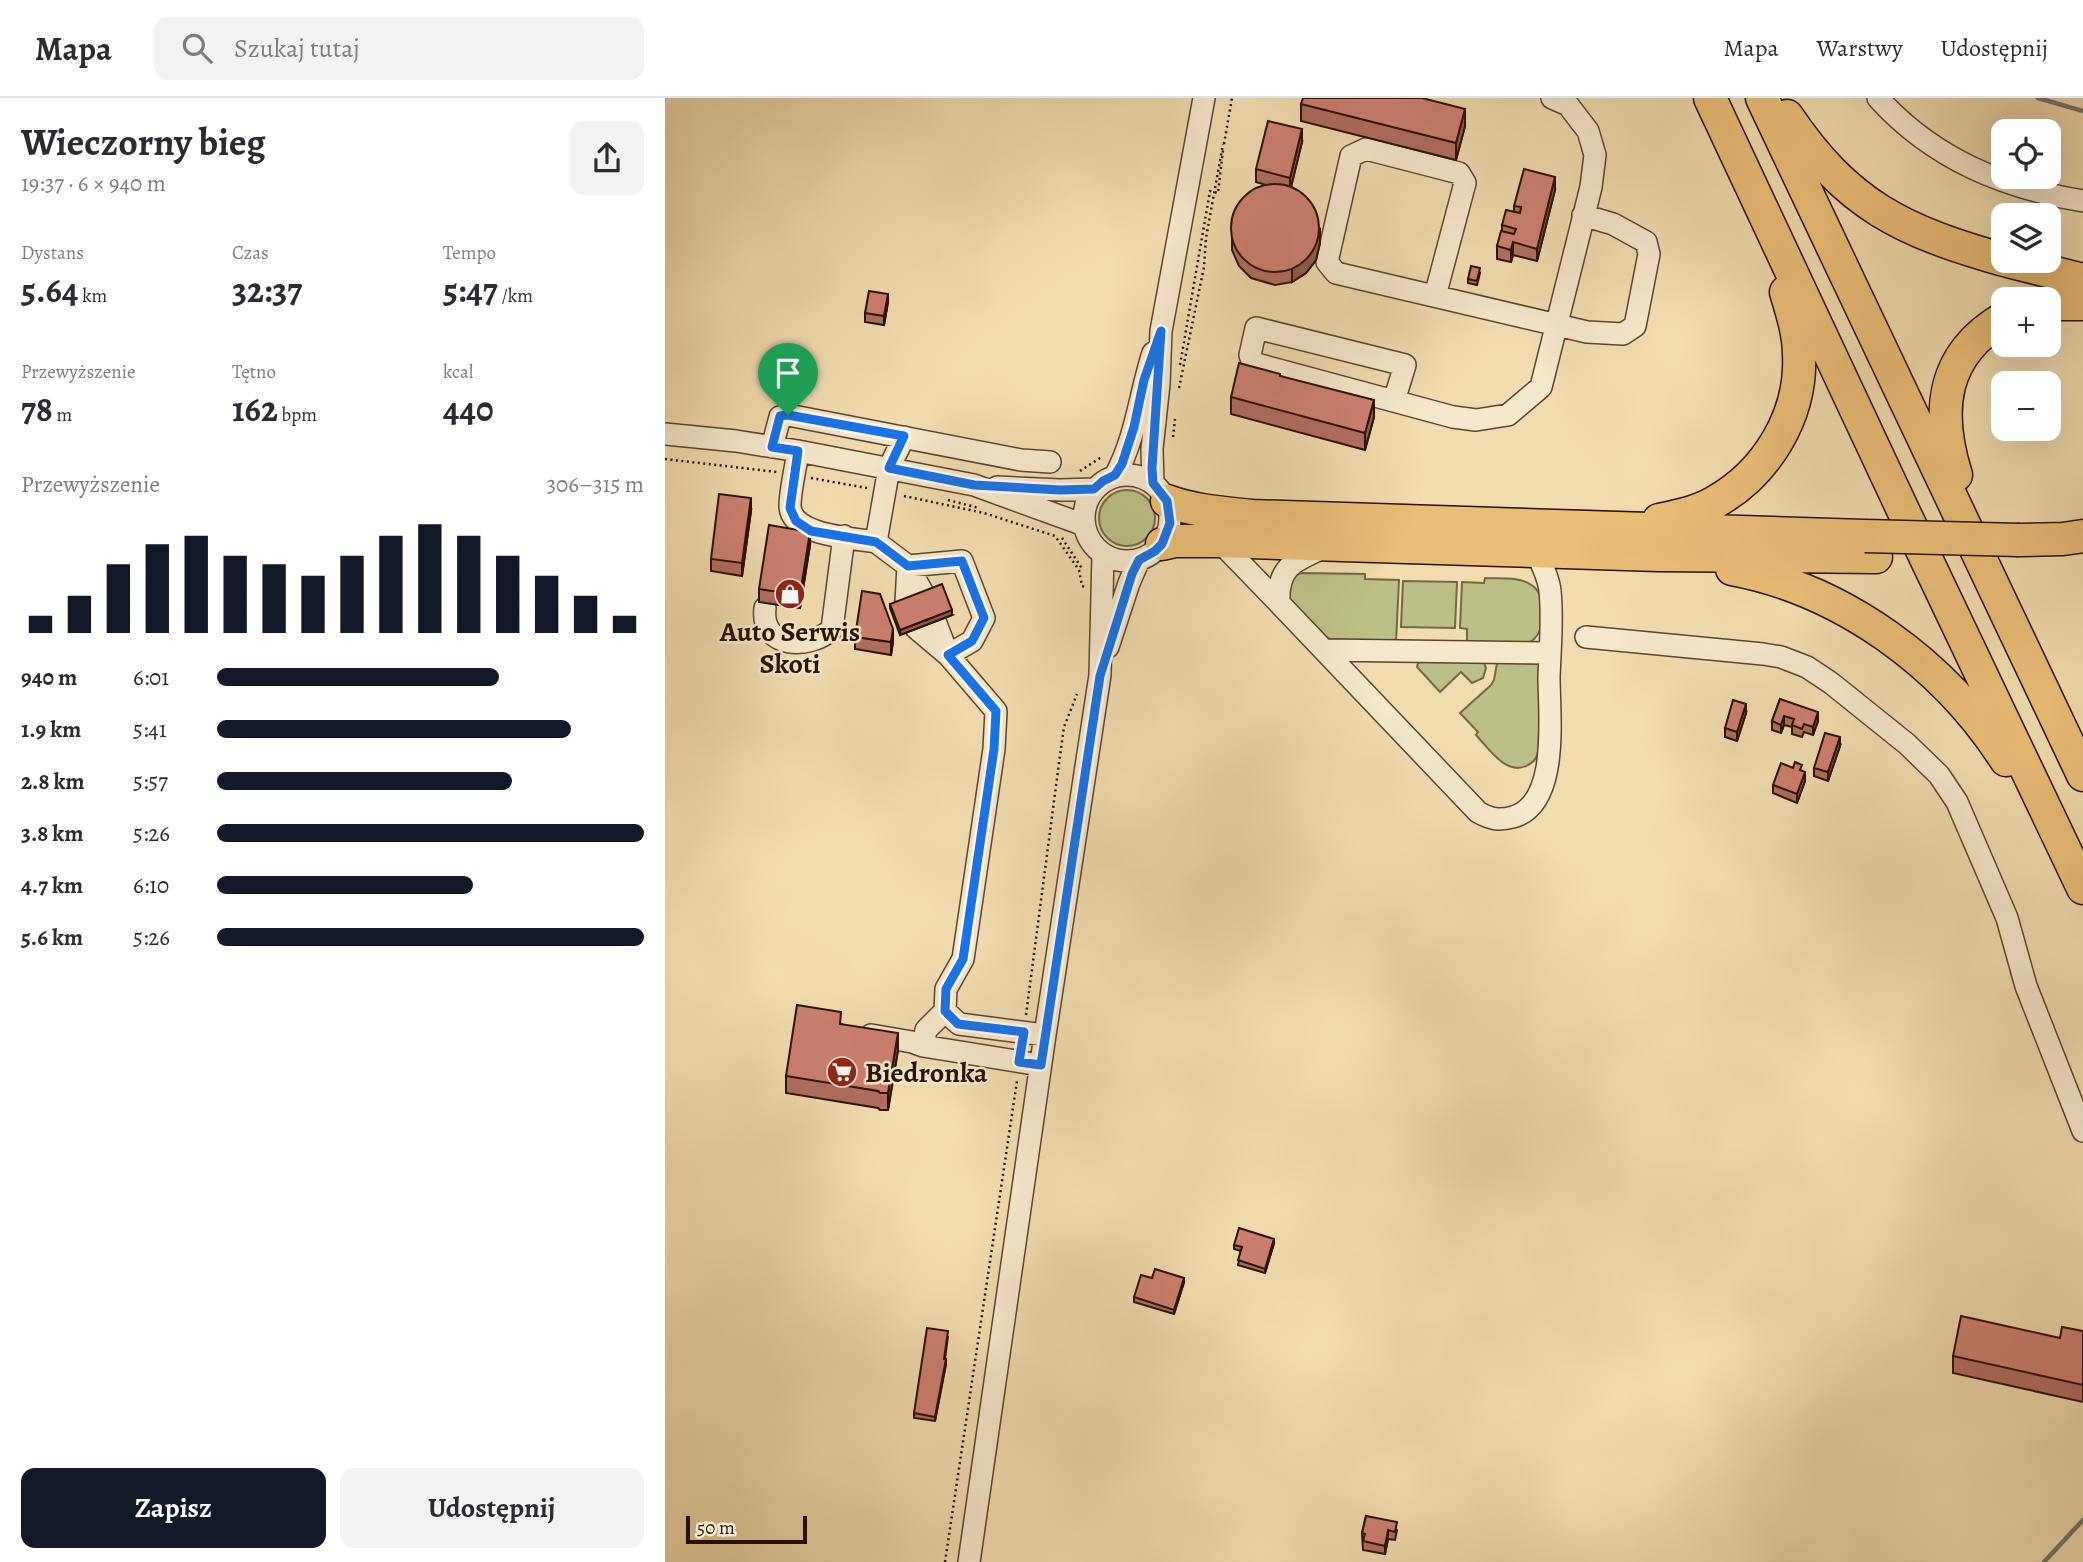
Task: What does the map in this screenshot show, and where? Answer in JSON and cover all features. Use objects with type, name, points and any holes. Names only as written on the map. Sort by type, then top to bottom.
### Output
[{"type":"highway","points":[[1710,98],[2083,888]]},
{"type":"highway","points":[[1762,98],[2083,775]]},
{"type":"highway","points":[[1775,98],[1821,161],[1872,206],[1928,236],[1991,255]]},
{"type":"highway","points":[[1593,528],[1661,519],[1692,512],[1715,502],[1748,478],[1779,439],[1794,400],[1799,355],[1793,314],[1760,204]]},
{"type":"highway","points":[[2056,273],[2083,280]]},
{"type":"highway","points":[[2061,304],[2083,304]]},
{"type":"highway","points":[[1988,576],[1949,454],[1944,412],[1950,382],[1957,366],[1978,337],[1991,328]]},
{"type":"highway","points":[[1160,492],[1181,506],[1252,516],[1593,528],[1871,547],[2023,551],[2083,558]]},
{"type":"highway","points":[[2023,551],[2083,536]]},
{"type":"highway","points":[[1150,552],[1175,541],[1658,555],[1871,547]]},
{"type":"highway","points":[[1658,555],[1758,574],[1787,583],[1849,612],[1906,650],[1955,693],[1977,719],[2004,756],[2067,856]]},
{"type":"street","points":[[969,1562],[1034,1033],[1100,676],[1125,594],[1170,523],[1160,492],[1152,449],[1161,331],[1204,98]]},
{"type":"street","points":[[1394,401],[1405,365],[1256,328],[1250,355],[1253,363],[1453,417],[1476,420],[1508,415],[1541,387],[1591,187],[1595,155],[1588,131],[1568,105],[1552,98]]},
{"type":"street","points":[[1878,98],[1916,134],[1977,172],[2017,187],[2083,201]]},
{"type":"street","points":[[1435,296],[1465,183],[1459,173],[1366,149],[1350,156],[1327,262],[1336,273],[1435,296],[1557,324],[1605,334],[1623,334],[1635,326],[1650,254],[1646,242],[1613,224],[1583,215]]},
{"type":"street","points":[[1115,475],[1131,438],[1144,380],[1161,331]]},
{"type":"street","points":[[772,447],[780,416],[788,415],[1021,460],[1050,462]]},
{"type":"street","points":[[665,434],[798,451],[974,485],[1060,490],[1094,489]]},
{"type":"street","points":[[876,542],[889,468],[904,436]]},
{"type":"street","points":[[798,451],[790,508],[796,521],[811,531],[876,542],[908,566],[915,598]]},
{"type":"street","points":[[1150,552],[1121,561],[1103,555],[1094,547],[1084,525],[1084,512],[1094,489],[1115,475],[1135,475],[1160,492]]},
{"type":"street","points":[[974,485],[1084,525]]},
{"type":"street","points":[[765,608],[764,619],[769,632],[781,640],[806,643],[822,639],[832,629],[844,536]]},
{"type":"street","points":[[1219,541],[1478,812],[1489,819],[1506,819],[1520,815],[1531,807],[1539,796],[1548,764],[1550,589],[1536,551]]},
{"type":"street","points":[[1279,603],[1278,586],[1282,576],[1296,561],[1328,546]]},
{"type":"street","points":[[1100,676],[1103,555]]},
{"type":"street","points":[[908,566],[962,561],[984,618],[972,641],[948,655]]},
{"type":"street","points":[[923,1046],[926,1030],[945,1011],[946,989],[963,959],[994,749],[996,711],[948,655],[926,624]]},
{"type":"street","points":[[1586,637],[1781,657],[1807,667],[1831,683],[1915,751],[1939,775],[1957,802],[1967,824],[2007,918],[2026,986],[2083,1131]]},
{"type":"street","points":[[1325,650],[1549,653]]},
{"type":"street","points":[[945,1011],[958,1024],[1034,1033]]},
{"type":"street","points":[[869,1035],[1030,1063]]},
{"type":"path","points":[[1176,388],[1210,191],[1218,193],[1223,144],[1232,98]]},
{"type":"path","points":[[1167,443],[1173,413]]},
{"type":"path","points":[[1034,1033],[1054,806]]},
{"type":"path","points":[[945,1562],[1030,1063]]},
{"type":"green space","points":[[1127,490],[1138,492],[1147,498],[1153,507],[1153,529],[1147,538],[1138,544],[1127,546],[1116,544],[1107,538],[1101,529],[1099,518],[1101,507],[1107,498],[1116,492]]},
{"type":"green space","points":[[1297,574],[1365,574],[1365,579],[1399,580],[1396,642],[1330,639],[1324,636],[1289,600],[1289,581]]},
{"type":"green space","points":[[1485,578],[1522,581],[1533,586],[1538,592],[1543,616],[1542,625],[1534,639],[1516,645],[1467,644],[1467,629],[1460,628],[1462,582],[1484,583]]},
{"type":"green space","points":[[1403,581],[1457,582],[1455,628],[1401,627]]},
{"type":"green space","points":[[1483,660],[1486,668],[1483,678],[1472,683],[1461,672],[1440,692],[1417,667],[1418,663],[1430,661]]},
{"type":"green space","points":[[1536,660],[1542,666],[1538,752],[1530,764],[1520,768],[1513,767],[1493,754],[1476,735],[1478,732],[1460,713],[1491,685],[1497,663]]},
{"type":"building","points":[[1303,98],[1422,98],[1465,109],[1456,143],[1301,104]]},
{"type":"building","points":[[1268,121],[1302,129],[1290,178],[1256,169]]},
{"type":"building","points":[[1524,169],[1555,177],[1537,249],[1513,242],[1511,250],[1497,246],[1501,231],[1514,234],[1516,229],[1502,225],[1506,210],[1520,213],[1521,207],[1514,206]]},
{"type":"building","points":[[1275,184],[1292,187],[1306,197],[1316,211],[1319,228],[1316,245],[1306,259],[1292,269],[1275,272],[1258,269],[1244,259],[1234,245],[1231,228],[1234,211],[1244,197],[1258,187]]},
{"type":"building","points":[[1471,266],[1480,268],[1477,281],[1468,279]]},
{"type":"building","points":[[869,291],[888,294],[884,316],[865,313]]},
{"type":"building","points":[[1239,363],[1374,400],[1365,433],[1231,397]]},
{"type":"building","points":[[719,494],[751,498],[742,563],[711,559]]},
{"type":"building","points":[[769,525],[810,532],[800,595],[759,589]]},
{"type":"building","points":[[942,584],[952,610],[900,630],[890,604]]},
{"type":"building","points":[[862,591],[880,594],[893,629],[891,642],[855,637]]},
{"type":"building","points":[[1780,699],[1818,712],[1813,727],[1804,724],[1802,729],[1792,725],[1794,719],[1784,716],[1781,725],[1772,721]]},
{"type":"building","points":[[1733,700],[1746,704],[1737,732],[1725,728]]},
{"type":"building","points":[[1825,733],[1840,737],[1828,772],[1814,768]]},
{"type":"building","points":[[1795,762],[1802,765],[1800,770],[1805,772],[1797,794],[1773,785],[1781,763],[1793,768]]},
{"type":"building","name":"Biedronka","points":[[797,1005],[841,1012],[840,1024],[898,1033],[888,1093],[786,1076]]},
{"type":"building","points":[[1239,1228],[1274,1239],[1265,1269],[1238,1260],[1242,1247],[1234,1245]]},
{"type":"building","points":[[1155,1269],[1184,1278],[1174,1310],[1134,1297],[1141,1275],[1152,1278]]},
{"type":"building","points":[[1961,1316],[2060,1338],[2062,1327],[2083,1331],[2083,1385],[1953,1356]]},
{"type":"building","points":[[927,1328],[948,1331],[946,1359],[935,1417],[914,1413]]},
{"type":"building","points":[[1366,1516],[1397,1522],[1395,1532],[1388,1530],[1385,1546],[1363,1541]]},
{"type":"waterway","points":[[2038,98],[2083,111]]},
{"type":"waterway","points":[[2044,1562],[2083,1520]]},
{"type":"place","name":"Auto Serwis Skoti","points":[[790,594]]},
{"type":"place","name":"Biedronka","points":[[842,1072]]},
{"type":"route","points":[[1161,331],[1152,468],[1153,483],[1167,501],[1170,523],[1162,544],[1139,560],[1132,574],[1100,676],[1041,1065],[1019,1062],[1024,1032],[958,1024],[945,1011],[946,989],[963,959],[994,749],[996,711],[948,655],[972,641],[984,618],[962,561],[908,566],[876,542],[811,531],[796,521],[790,508],[798,451],[772,447],[780,416],[788,415],[904,436],[889,468],[974,485],[1060,490],[1094,489],[1115,475],[1122,464],[1134,427],[1144,380],[1161,331]]}]
